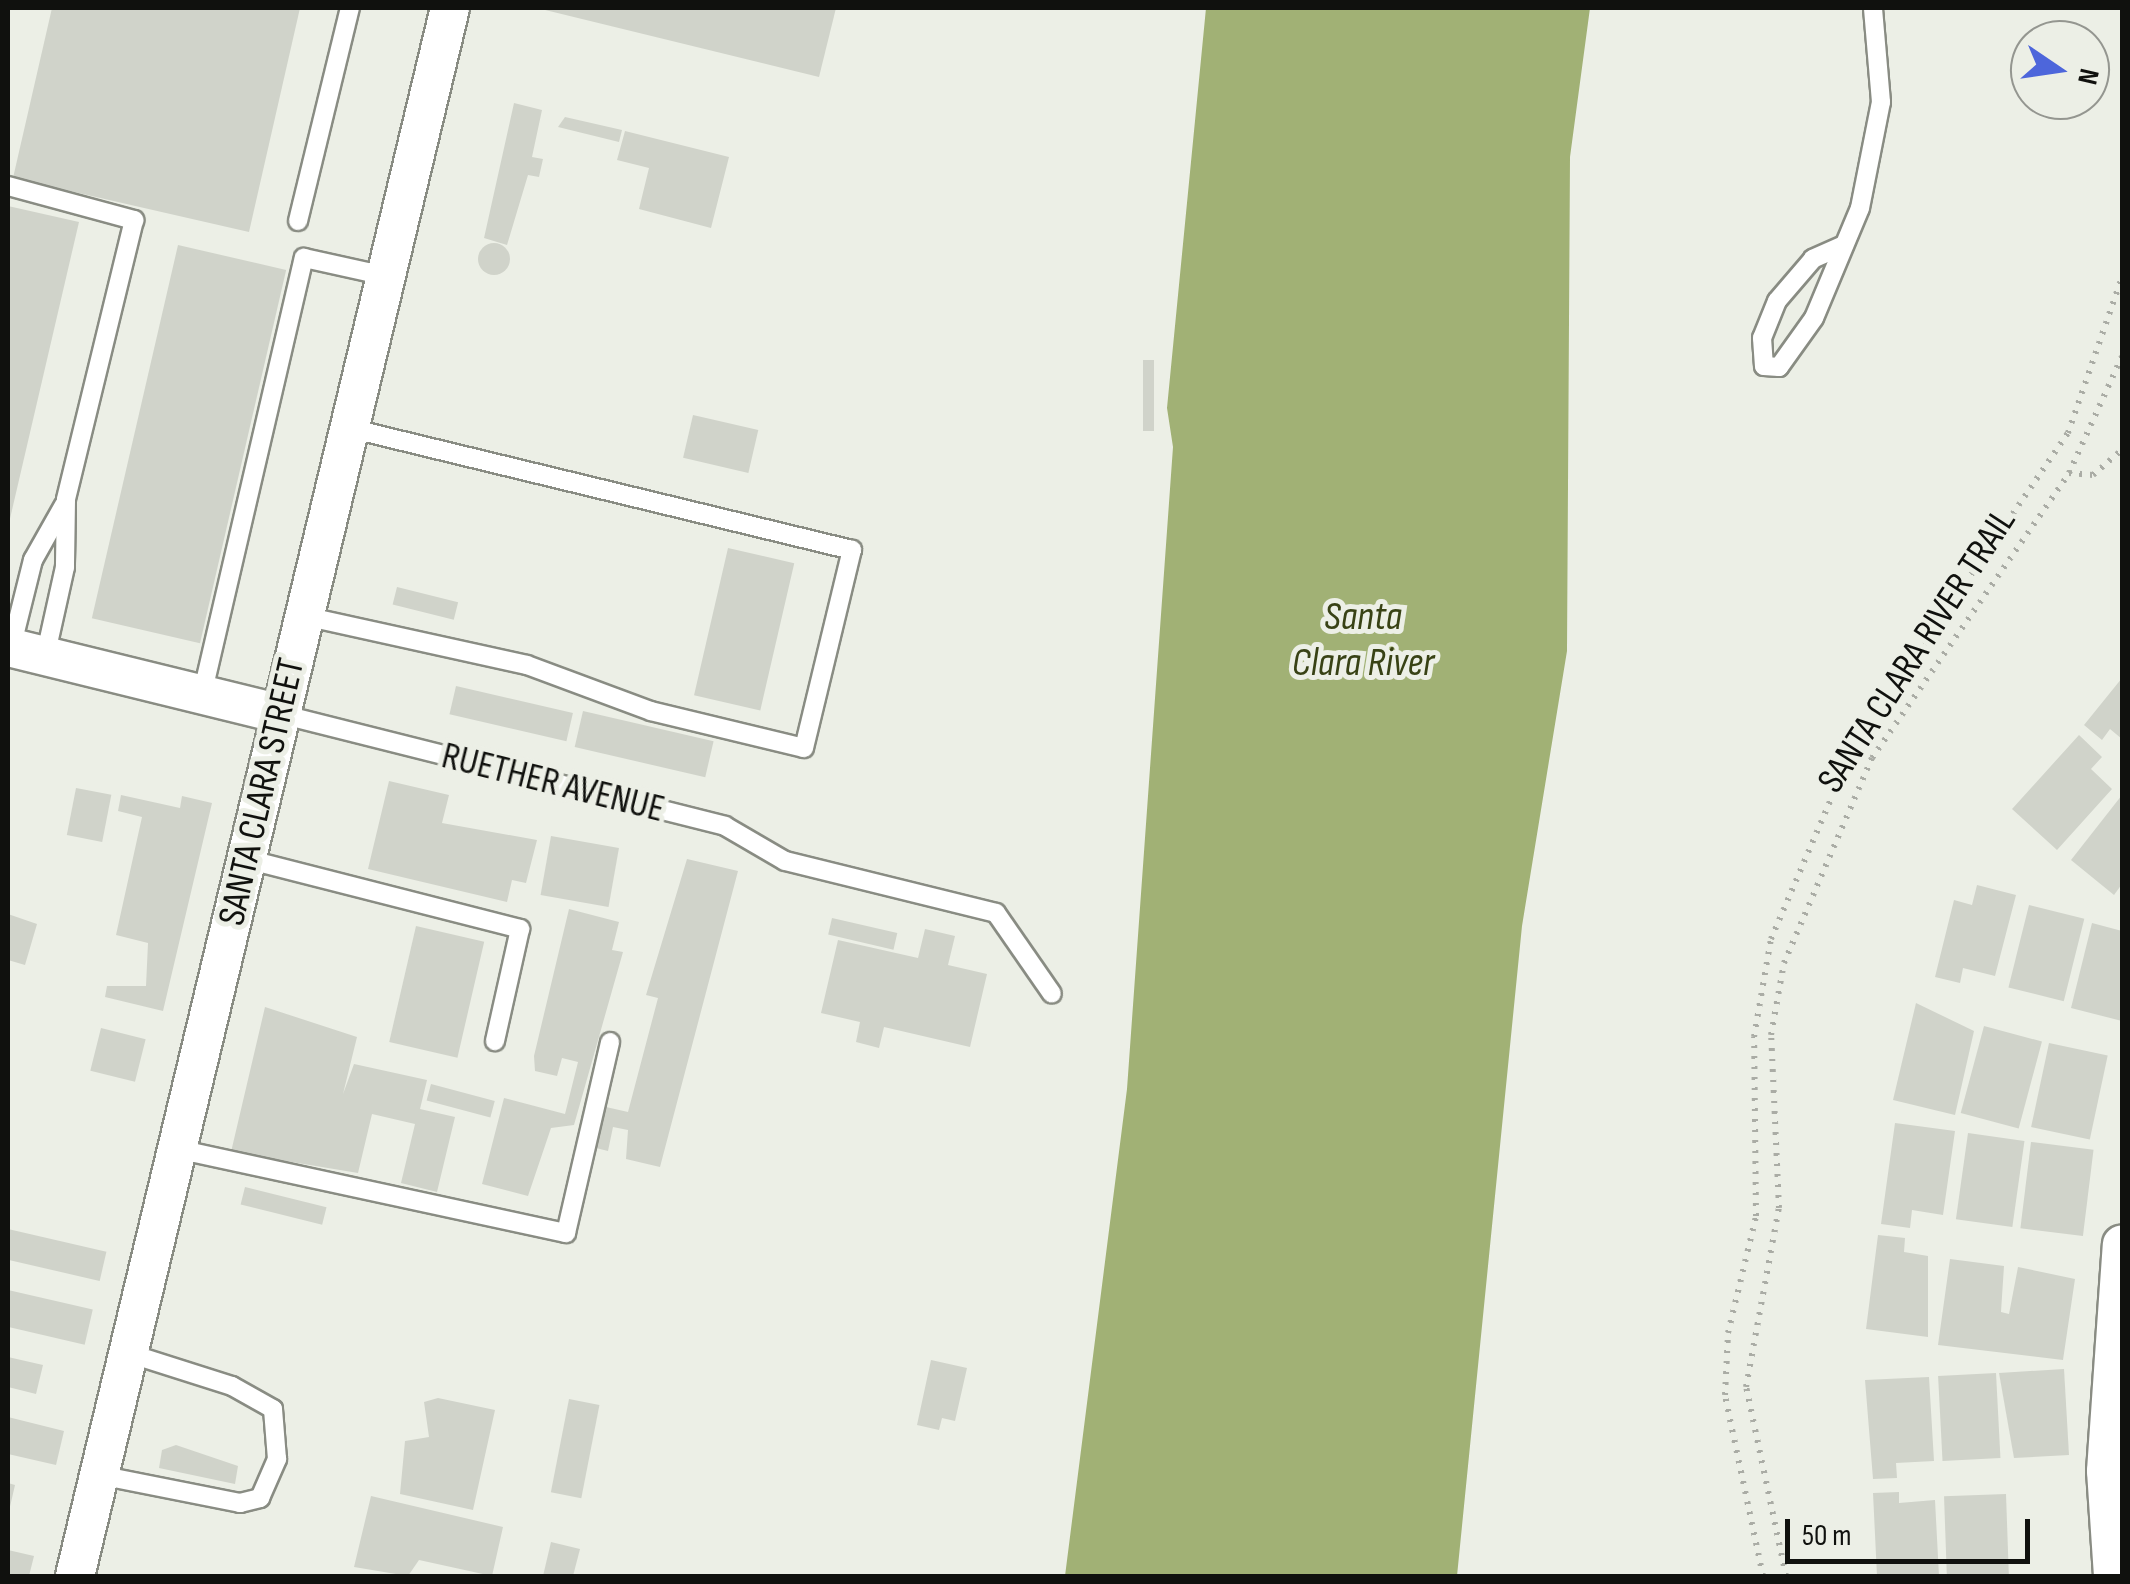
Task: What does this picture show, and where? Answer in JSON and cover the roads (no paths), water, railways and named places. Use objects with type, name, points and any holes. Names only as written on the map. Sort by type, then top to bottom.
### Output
[{"type":"street","name":"SANTA CLARA STREET","points":[[75,1576],[450,8]]},
{"type":"street","name":"RUETHER AVENUE","points":[[21,651],[280,714]]},
{"type":"street","points":[[2113,1576],[2106,1470],[2122,1245]]},
{"type":"lane","points":[[298,221],[350,8]]},
{"type":"lane","points":[[1844,245],[1813,259],[1777,301],[1762,338],[1764,366],[1780,367],[1814,318],[1844,245],[1880,102],[1873,8]]},
{"type":"lane","points":[[8,186],[134,220],[66,500],[65,567],[21,651]]},
{"type":"lane","points":[[202,695],[304,258],[386,276]]},
{"type":"lane","points":[[304,616],[528,665],[650,711],[804,748],[852,550],[349,428]]},
{"type":"lane","points":[[21,651],[33,560],[66,500]]},
{"type":"lane","name":"RUETHER AVENUE","points":[[280,714],[725,826],[785,861],[996,912],[1052,994]]},
{"type":"lane","points":[[246,859],[520,928],[496,1040]]},
{"type":"lane","points":[[176,1149],[566,1233],[610,1042]]},
{"type":"lane","points":[[99,1475],[240,1503],[260,1498],[277,1459],[280,1440],[264,1403],[128,1353]]},
{"type":"water","name":"Santa Clara River","points":[[1206,8],[1590,8],[1570,157],[1567,651],[1522,926],[1457,1576],[1065,1576],[1127,1089],[1173,447],[1167,408]]}]
